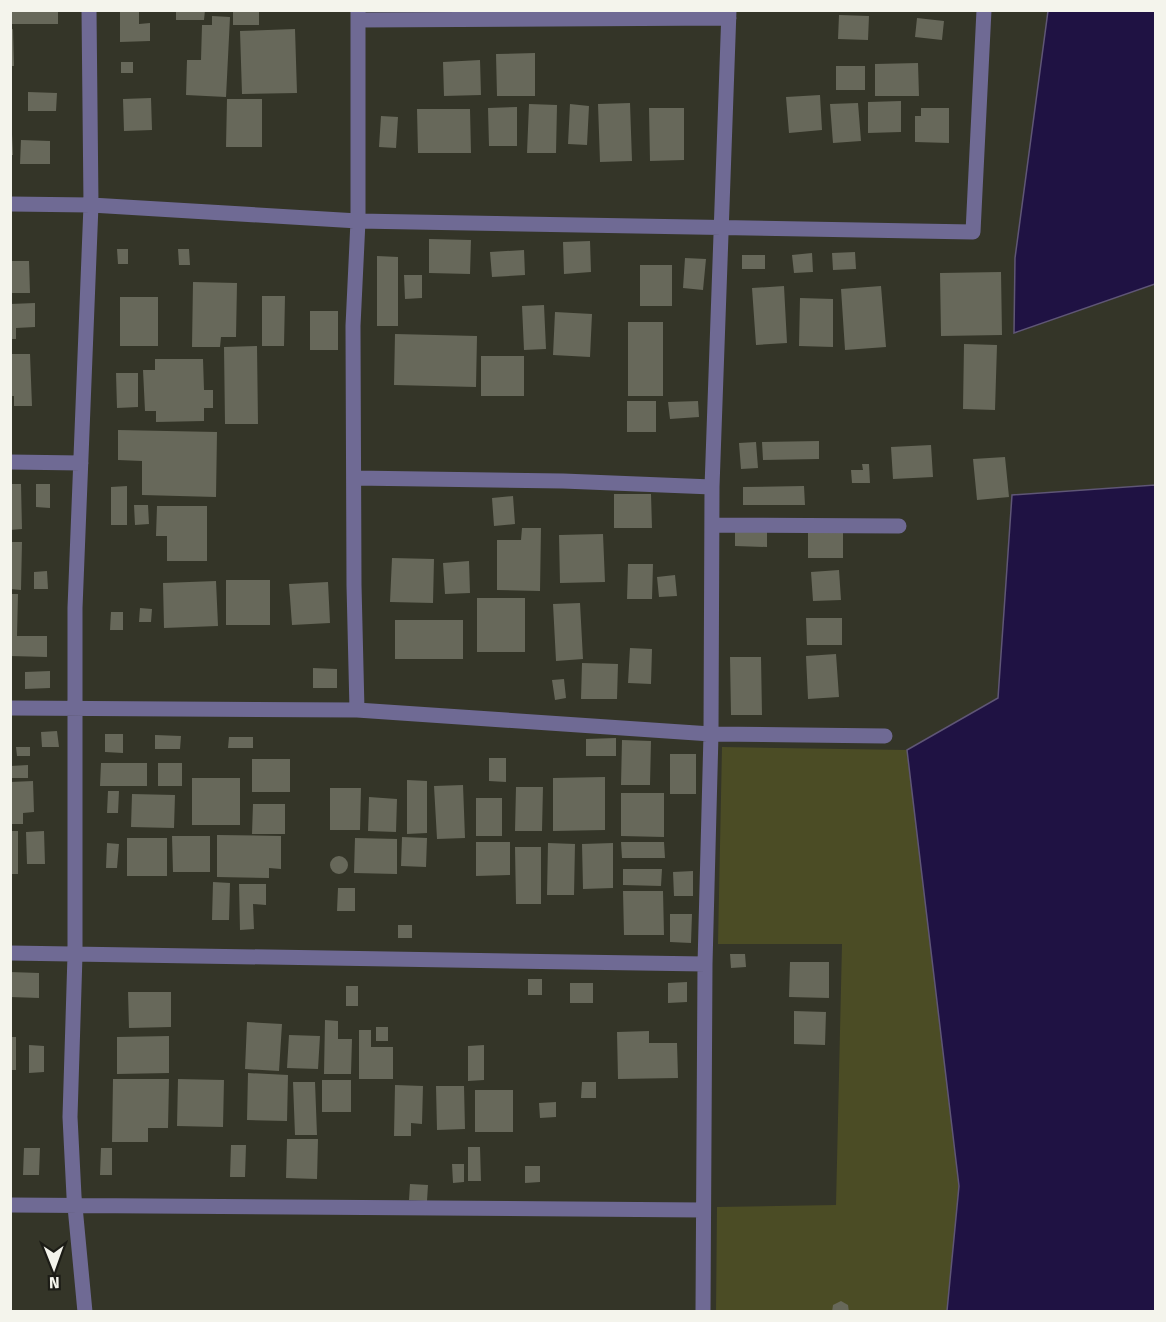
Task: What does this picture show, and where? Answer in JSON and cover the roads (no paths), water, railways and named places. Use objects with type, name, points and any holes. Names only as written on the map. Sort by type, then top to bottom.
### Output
[{"type":"street","points":[[85,1311],[75,1206],[70,1117],[75,955],[75,608],[91,205],[89,10]]},
{"type":"street","points":[[10,204],[91,205],[358,221],[974,232],[984,10]]},
{"type":"street","points":[[357,711],[353,326],[358,221],[358,15],[729,14],[712,487],[703,1311]]},
{"type":"street","points":[[10,462],[81,463]]},
{"type":"street","points":[[354,478],[552,481],[712,487]]},
{"type":"street","points":[[712,525],[899,526]]},
{"type":"street","points":[[10,708],[357,711],[711,734],[885,736]]},
{"type":"street","points":[[10,953],[705,964]]},
{"type":"street","points":[[10,1205],[703,1210]]}]
